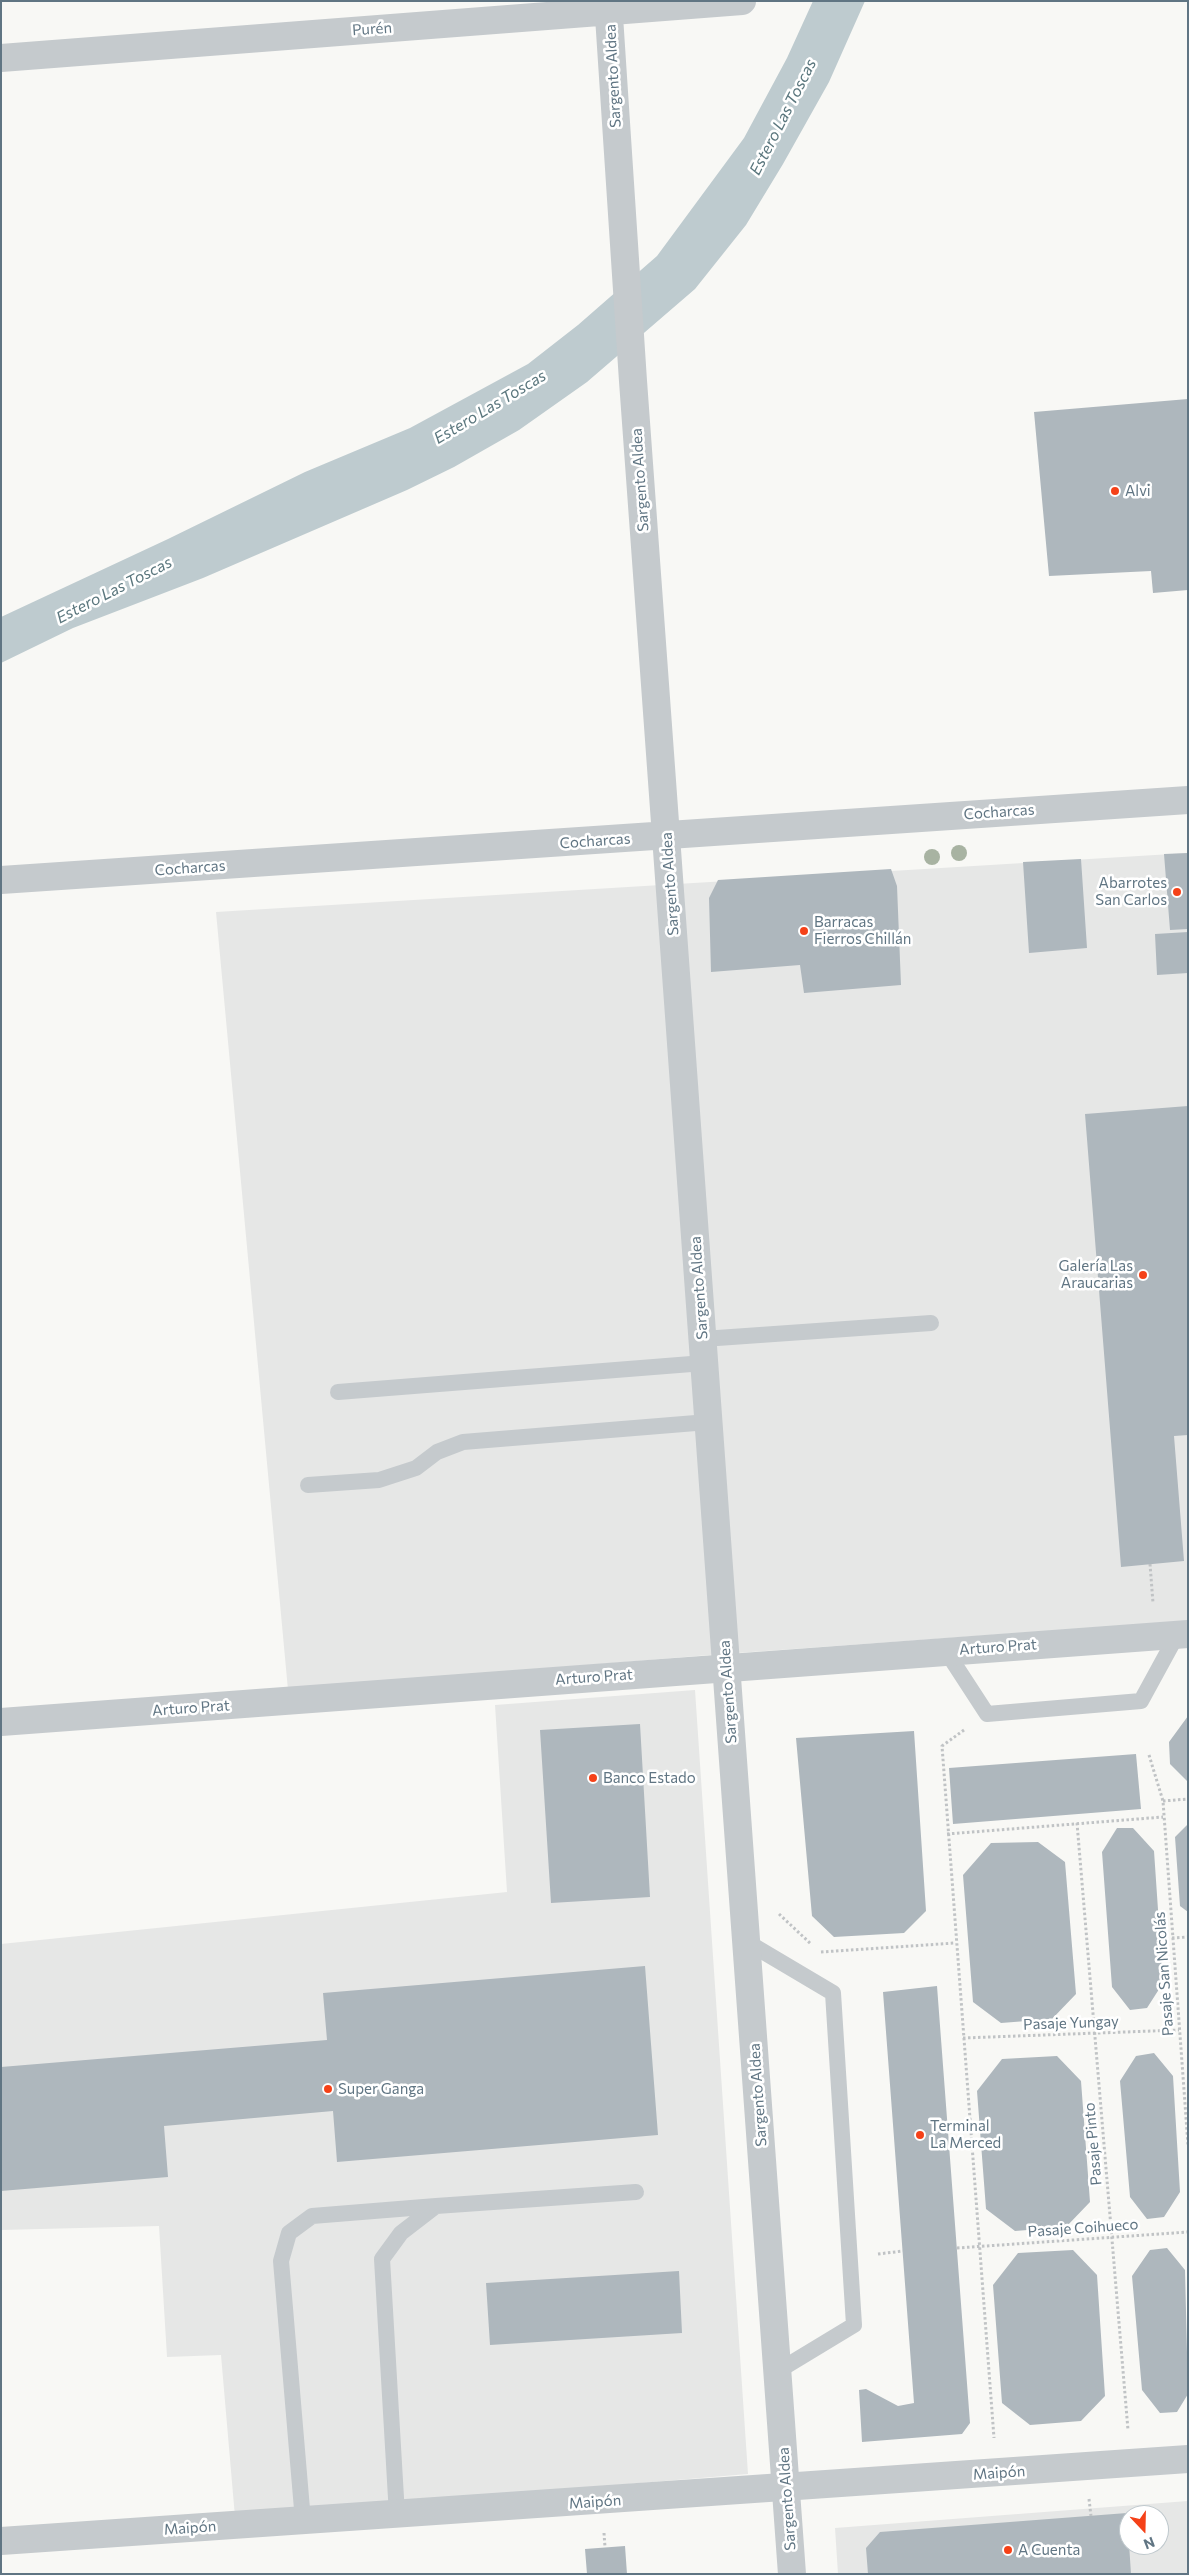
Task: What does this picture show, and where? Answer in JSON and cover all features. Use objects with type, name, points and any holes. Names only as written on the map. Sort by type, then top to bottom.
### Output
[{"type":"street","name":"Purén","points":[[1,58],[609,6],[742,1]]},
{"type":"street","name":"Sargento Aldea","points":[[609,6],[633,381],[792,2574]]},
{"type":"street","name":"Cocharcas","points":[[1,880],[1188,800]]},
{"type":"street","name":"Arturo Prat","points":[[1,1722],[1182,1634]]},
{"type":"street","name":"Maipón","points":[[1,2542],[1188,2459]]},
{"type":"lane","points":[[338,1392],[704,1351],[931,1323]]},
{"type":"lane","points":[[308,1485],[379,1480],[416,1468],[437,1452],[463,1442],[708,1422]]},
{"type":"lane","points":[[946,1651],[987,1714],[1141,1701],[1182,1634]]},
{"type":"lane","points":[[747,1942],[833,1993],[834,2003],[854,2325],[778,2371]]},
{"type":"lane","points":[[303,2521],[281,2261],[289,2233],[312,2216],[636,2192]]},
{"type":"lane","points":[[398,2515],[382,2259],[401,2232],[436,2206]]},
{"type":"path","points":[[987,1714],[942,1746],[955,1944],[997,2473]]},
{"type":"path","name":"Pasaje San Nicolás","points":[[1149,1756],[1162,1801],[1164,1817],[1188,2145]]},
{"type":"path","points":[[1162,1801],[1188,1799]]},
{"type":"path","points":[[947,1834],[1164,1817]]},
{"type":"path","name":"Pasaje Pinto","points":[[1077,1823],[1131,2463]]},
{"type":"path","points":[[743,1893],[773,1908],[813,1946]]},
{"type":"path","points":[[1172,1938],[1188,1937]]},
{"type":"path","points":[[820,1952],[955,1944]]},
{"type":"path","name":"Pasaje Yungay","points":[[963,2038],[1179,2030]]},
{"type":"path","name":"Pasaje Coihueco","points":[[957,2248],[1188,2232]]},
{"type":"shaded area","points":[[1188,853],[1188,1621],[709,1655],[288,1690],[216,912]]},
{"type":"shaded area","points":[[695,1690],[748,2474],[235,2517],[221,2355],[167,2357],[159,2226],[1,2230],[1,1944],[507,1892],[495,1705]]},
{"type":"shaded area","points":[[1188,2501],[1188,2574],[838,2574],[835,2528],[1119,2506],[1119,2555],[1169,2555],[1169,2505],[1136,2505]]},
{"type":"water","name":"Estero Las Toscas","points":[[813,1],[865,1],[829,82],[783,164],[746,225],[695,289],[587,382],[519,430],[454,467],[407,490],[203,578],[73,628],[1,663],[1,617],[305,472],[410,428],[528,364],[578,325],[657,256],[744,138],[787,58]]},
{"type":"building","name":"Alvi","points":[[1188,399],[1188,590],[1153,593],[1151,571],[1049,576],[1034,412]]},
{"type":"building","name":"Abarrotes San Carlos","points":[[1188,853],[1188,929],[1170,930],[1164,854]]},
{"type":"building","points":[[1081,859],[1087,948],[1029,953],[1023,862]]},
{"type":"building","name":"Barracas Fierros Chillán","points":[[891,869],[897,886],[901,985],[804,993],[800,965],[711,972],[709,898],[718,880]]},
{"type":"building","points":[[1188,932],[1188,973],[1157,975],[1155,934]]},
{"type":"building","name":"Galería Las Araucarias","points":[[1188,1106],[1188,1435],[1174,1436],[1184,1561],[1121,1567],[1085,1114]]},
{"type":"building","points":[[1188,1716],[1188,1782],[1170,1764],[1169,1742]]},
{"type":"building","points":[[640,1724],[650,1897],[551,1903],[540,1730]]},
{"type":"building","points":[[914,1731],[926,1911],[904,1933],[834,1937],[812,1916],[796,1738]]},
{"type":"building","points":[[1136,1754],[1141,1809],[953,1824],[949,1768]]},
{"type":"building","points":[[1188,1824],[1188,1912],[1180,1906],[1175,1837]]},
{"type":"building","points":[[1117,1828],[1133,1828],[1154,1851],[1163,1983],[1147,2008],[1130,2010],[1112,1987],[1102,1852]]},
{"type":"building","points":[[1038,1842],[1065,1862],[1076,1994],[1052,2019],[1001,2023],[973,2002],[963,1875],[991,1843]]},
{"type":"building","name":"Super Ganga","points":[[645,1966],[658,2135],[337,2162],[333,2111],[164,2126],[168,2177],[1,2191],[1,2067],[327,2040],[323,1993]]},
{"type":"building","points":[[937,1986],[970,2423],[962,2434],[862,2442],[859,2390],[866,2389],[898,2406],[914,2403],[883,1992]]},
{"type":"building","points":[[1154,2053],[1173,2076],[1180,2192],[1164,2217],[1147,2219],[1130,2197],[1120,2081],[1136,2056]]},
{"type":"building","points":[[1057,2056],[1081,2081],[1090,2202],[1066,2227],[1015,2231],[986,2209],[977,2091],[1002,2059]]},
{"type":"building","points":[[1167,2248],[1185,2270],[1188,2394],[1177,2412],[1160,2413],[1142,2390],[1132,2276],[1150,2250]]},
{"type":"building","points":[[1073,2250],[1097,2275],[1105,2396],[1081,2421],[1030,2425],[1002,2403],[993,2285],[1018,2253]]},
{"type":"building","points":[[679,2271],[682,2333],[490,2345],[486,2283]]},
{"type":"building","points":[[1119,2514],[1119,2555],[1130,2555],[1131,2574],[868,2574],[866,2548],[880,2532]]},
{"type":"building","points":[[625,2546],[627,2574],[587,2574],[585,2549]]},
{"type":"place","name":"Alvi","points":[[1115,491]]},
{"type":"place","name":"Abarrotes San Carlos","points":[[1177,892]]},
{"type":"place","name":"Barracas Fierros Chillán","points":[[804,931]]},
{"type":"place","name":"Galería Las Araucarias","points":[[1143,1275]]},
{"type":"place","name":"Banco Estado","points":[[593,1778]]},
{"type":"place","name":"Super Ganga","points":[[328,2089]]},
{"type":"place","name":"Terminal La Merced","points":[[920,2135]]},
{"type":"place","name":"A Cuenta","points":[[1008,2550]]}]
